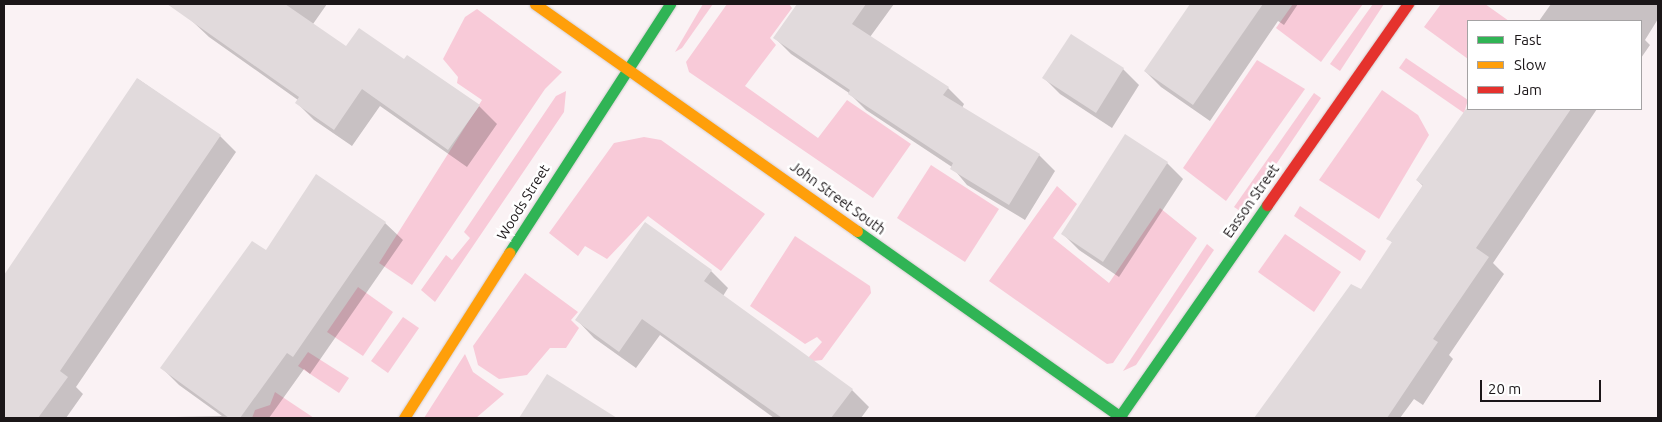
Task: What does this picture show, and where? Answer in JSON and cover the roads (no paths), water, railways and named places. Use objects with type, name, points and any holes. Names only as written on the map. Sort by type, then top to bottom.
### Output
[{"type":"street","name":"John Street South","points":[[535,4],[627,66],[1121,417]]},
{"type":"street","name":"Woods Street","points":[[404,418],[627,66],[670,4]]},
{"type":"street","name":"Easson Street","points":[[1121,417],[1408,4]]}]
